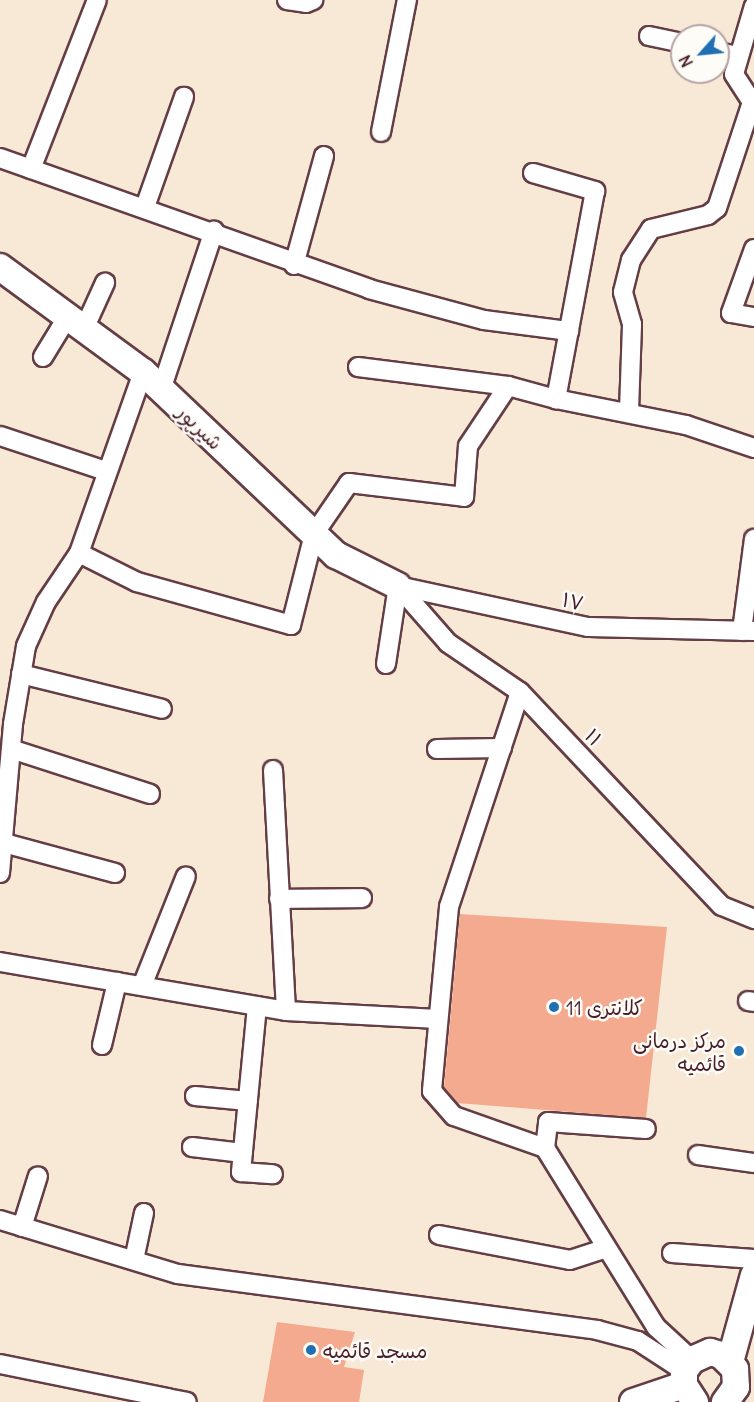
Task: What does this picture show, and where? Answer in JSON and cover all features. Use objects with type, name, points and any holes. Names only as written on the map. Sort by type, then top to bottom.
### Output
[{"type":"street","points":[[31,169],[97,0]]},
{"type":"street","points":[[287,0],[306,3],[313,0]]},
{"type":"street","points":[[381,132],[407,0]]},
{"type":"street","points":[[629,411],[632,324],[623,292],[631,260],[651,229],[708,215],[717,208],[752,102],[734,74],[754,6]]},
{"type":"street","points":[[648,36],[670,41]]},
{"type":"street","points":[[730,54],[739,56]]},
{"type":"street","points":[[145,207],[184,97]]},
{"type":"street","points":[[294,265],[324,156]]},
{"type":"street","points":[[0,158],[214,231],[294,265],[484,320],[569,331]]},
{"type":"street","points":[[533,173],[595,191],[556,399]]},
{"type":"street","points":[[161,390],[214,231]]},
{"type":"street","points":[[754,249],[731,313],[754,317]]},
{"type":"street","name":"شیرپور","points":[[0,267],[143,372],[336,555],[399,586]]},
{"type":"street","points":[[43,357],[76,323],[105,283]]},
{"type":"street","points":[[358,367],[508,386],[556,399],[629,411],[754,448]]},
{"type":"street","points":[[0,873],[11,749],[7,720],[21,674],[26,646],[46,602],[78,553],[143,372]]},
{"type":"street","points":[[78,553],[137,582],[291,625],[314,534],[349,483],[464,497],[468,446],[508,386]]},
{"type":"street","points":[[0,436],[106,471]]},
{"type":"street","points":[[748,631],[754,539]]},
{"type":"street","points":[[386,664],[399,586]]},
{"type":"street","name":"۱۷","points":[[399,586],[588,627],[748,631]]},
{"type":"street","name":"۱۱","points":[[399,586],[448,643],[520,692],[722,906],[754,919]]},
{"type":"street","points":[[21,674],[162,709]]},
{"type":"street","points":[[520,692],[449,907],[432,1091],[454,1116],[545,1148]]},
{"type":"street","points":[[437,749],[502,748]]},
{"type":"street","points":[[11,749],[150,794]]},
{"type":"street","points":[[273,770],[286,1011]]},
{"type":"street","points":[[4,843],[115,873]]},
{"type":"street","points":[[142,986],[186,876]]},
{"type":"street","points":[[279,899],[362,898]]},
{"type":"street","points":[[0,962],[286,1011],[438,1019]]},
{"type":"street","points":[[102,1045],[117,982]]},
{"type":"street","points":[[257,1006],[241,1172],[273,1174]]},
{"type":"street","points":[[195,1096],[248,1101]]},
{"type":"street","points":[[646,1130],[548,1122],[545,1148],[689,1379]]},
{"type":"street","points":[[192,1147],[243,1152]]},
{"type":"street","points":[[698,1155],[754,1163]]},
{"type":"street","points":[[22,1227],[39,1176]]},
{"type":"street","points":[[134,1260],[144,1214]]},
{"type":"street","points":[[0,1220],[178,1274],[597,1330],[638,1341],[689,1379]]},
{"type":"street","points":[[439,1235],[570,1260],[606,1248]]},
{"type":"street","points":[[672,1253],[754,1259]]},
{"type":"street","points":[[730,1362],[754,1275]]},
{"type":"street","points":[[633,1402],[689,1379],[710,1353],[730,1362],[735,1369],[738,1393]]},
{"type":"street","points":[[0,1364],[167,1400],[187,1402]]},
{"type":"building","name":"کلانتری 11","points":[[460,914],[667,927],[646,1118],[458,1103],[444,1087]]},
{"type":"building","name":"مسجد قائمیه","points":[[277,1322],[355,1332],[344,1367],[364,1370],[359,1402],[263,1402]]},
{"type":"place","name":"کلانتری 11","points":[[554,1007]]},
{"type":"place","name":"مرکز درمانی قائمیه","points":[[739,1051]]},
{"type":"place","name":"مسجد قائمیه","points":[[311,1350]]}]
